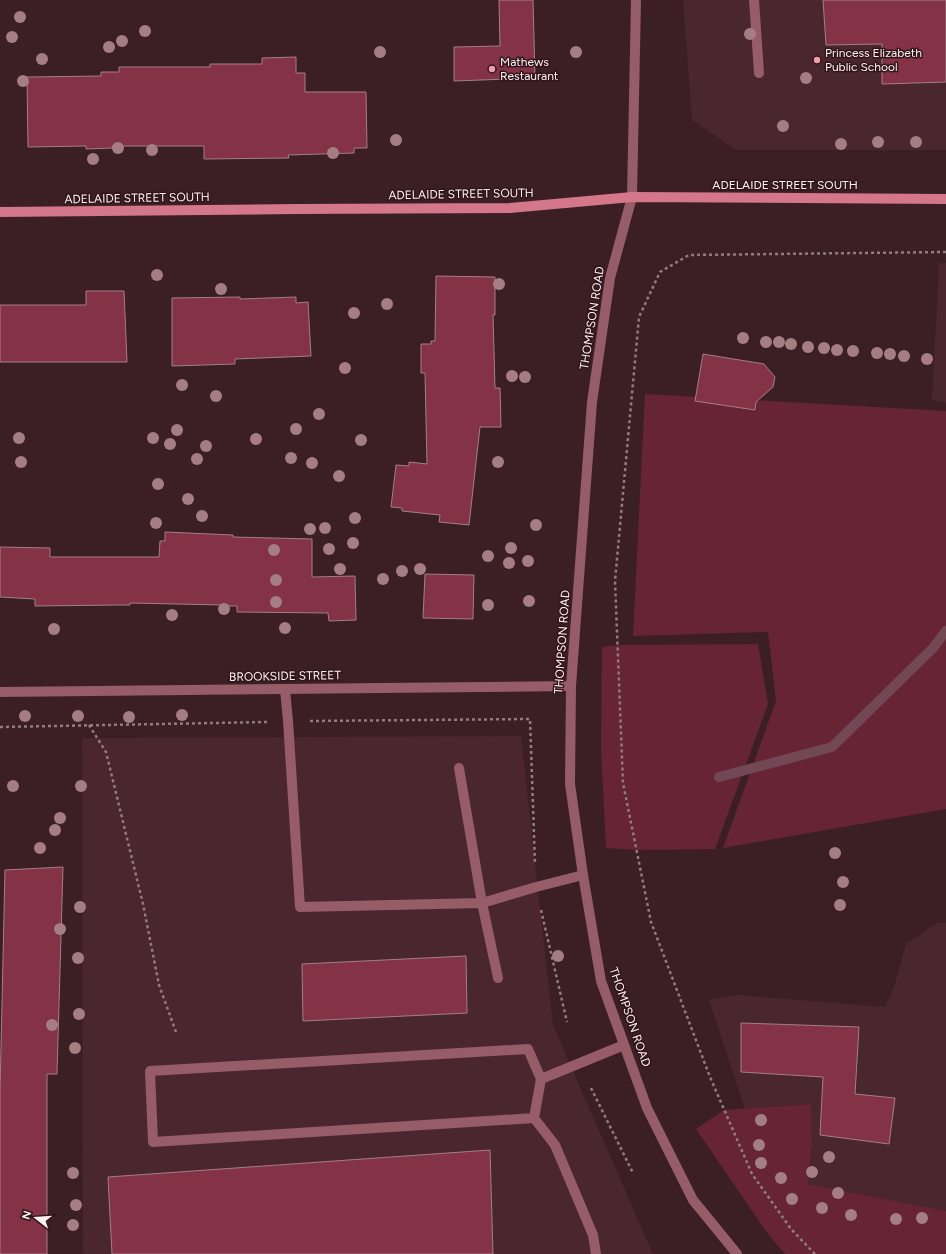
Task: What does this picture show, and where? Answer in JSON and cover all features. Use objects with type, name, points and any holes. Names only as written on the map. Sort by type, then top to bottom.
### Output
[{"type":"main road","name":"ADELAIDE STREET SOUTH","points":[[0,212],[510,208],[632,197],[946,199]]},
{"type":"street","name":"THOMPSON ROAD","points":[[636,0],[632,197],[610,278],[592,402],[571,686],[570,784],[583,875],[601,981],[647,1108],[693,1200],[737,1254]]},
{"type":"street","points":[[754,0],[759,73]]},
{"type":"street","name":"BROOKSIDE STREET","points":[[0,692],[571,686]]},
{"type":"street","points":[[285,689],[300,907],[482,903],[583,875]]},
{"type":"street","points":[[459,768],[482,903],[498,978]]},
{"type":"street","points":[[541,1079],[624,1045]]},
{"type":"street","points":[[534,1118],[153,1142],[150,1071],[528,1049],[541,1079],[534,1118],[555,1145],[593,1235],[596,1254]]},
{"type":"path","points":[[815,1254],[791,1229],[752,1174],[710,1077],[651,922],[623,783],[615,582],[639,317],[660,272],[689,255],[946,252]]},
{"type":"path","points":[[0,727],[288,721],[530,719],[536,887],[567,1022]]},
{"type":"path","points":[[89,725],[106,752],[143,904],[159,986],[176,1032]]},
{"type":"path","points":[[591,1088],[633,1173]]},
{"type":"shaded area","name":"Princess Elizabeth Public School","points":[[683,0],[946,0],[946,150],[736,150],[692,120]]},
{"type":"shaded area","points":[[939,263],[946,263],[946,403],[932,400]]},
{"type":"shaded area","points":[[645,394],[946,411],[946,809],[723,848],[776,701],[768,632],[633,636]]},
{"type":"shaded area","points":[[758,644],[768,704],[715,849],[637,850],[606,848],[601,749],[602,647],[617,645]]},
{"type":"shaded area","points":[[521,736],[553,1025],[653,1254],[83,1254],[82,738]]},
{"type":"shaded area","points":[[937,923],[946,923],[946,1211],[808,1184],[812,1143],[811,1104],[745,1109],[709,1000],[738,995],[885,1007],[894,987],[906,944]]},
{"type":"shaded area","points":[[811,1104],[812,1143],[808,1184],[946,1211],[946,1254],[785,1254],[768,1234],[696,1129],[724,1110]]},
{"type":"building","points":[[499,0],[533,0],[535,78],[454,81],[454,47],[500,46]]},
{"type":"building","points":[[823,0],[946,0],[946,82],[882,84],[882,44],[826,45]]},
{"type":"building","points":[[296,57],[296,73],[305,73],[305,92],[366,92],[367,148],[354,148],[354,153],[288,155],[289,158],[204,159],[204,146],[112,146],[113,148],[86,149],[86,146],[28,147],[27,77],[101,76],[101,72],[119,72],[119,67],[210,67],[210,64],[262,64],[262,58]]},
{"type":"building","points":[[436,276],[495,277],[495,315],[493,315],[495,388],[500,388],[501,427],[480,427],[469,525],[439,522],[440,515],[402,511],[402,508],[391,507],[396,465],[409,466],[409,462],[427,464],[425,373],[421,373],[421,344],[431,344],[431,341],[435,341]]},
{"type":"building","points":[[86,291],[124,291],[127,362],[0,362],[0,305],[86,305]]},
{"type":"building","points":[[240,297],[240,299],[296,297],[296,303],[308,302],[311,356],[235,359],[235,364],[172,366],[172,298]]},
{"type":"building","points":[[703,354],[764,364],[775,377],[773,387],[756,402],[755,410],[695,401]]},
{"type":"building","points":[[165,532],[233,535],[233,537],[312,539],[312,577],[355,576],[356,620],[329,621],[328,613],[237,612],[237,606],[222,606],[223,605],[130,603],[130,605],[35,606],[35,599],[0,597],[0,547],[50,548],[50,557],[159,557],[160,541],[165,541]]},
{"type":"building","points":[[425,574],[474,575],[473,619],[423,618]]},
{"type":"building","points":[[63,867],[57,1074],[47,1074],[47,1254],[0,1254],[0,1092],[5,870]]},
{"type":"building","points":[[466,956],[467,1013],[303,1021],[302,964]]},
{"type":"building","points":[[741,1023],[859,1027],[855,1094],[895,1098],[889,1144],[820,1135],[823,1077],[741,1072]]},
{"type":"building","points":[[490,1150],[493,1254],[112,1254],[108,1177]]},
{"type":"waterway","points":[[719,777],[832,747],[933,648],[946,631]]},
{"type":"place","name":"Princess Elizabeth Public School","points":[[817,60]]},
{"type":"place","name":"Mathews Restaurant","points":[[492,69]]}]
